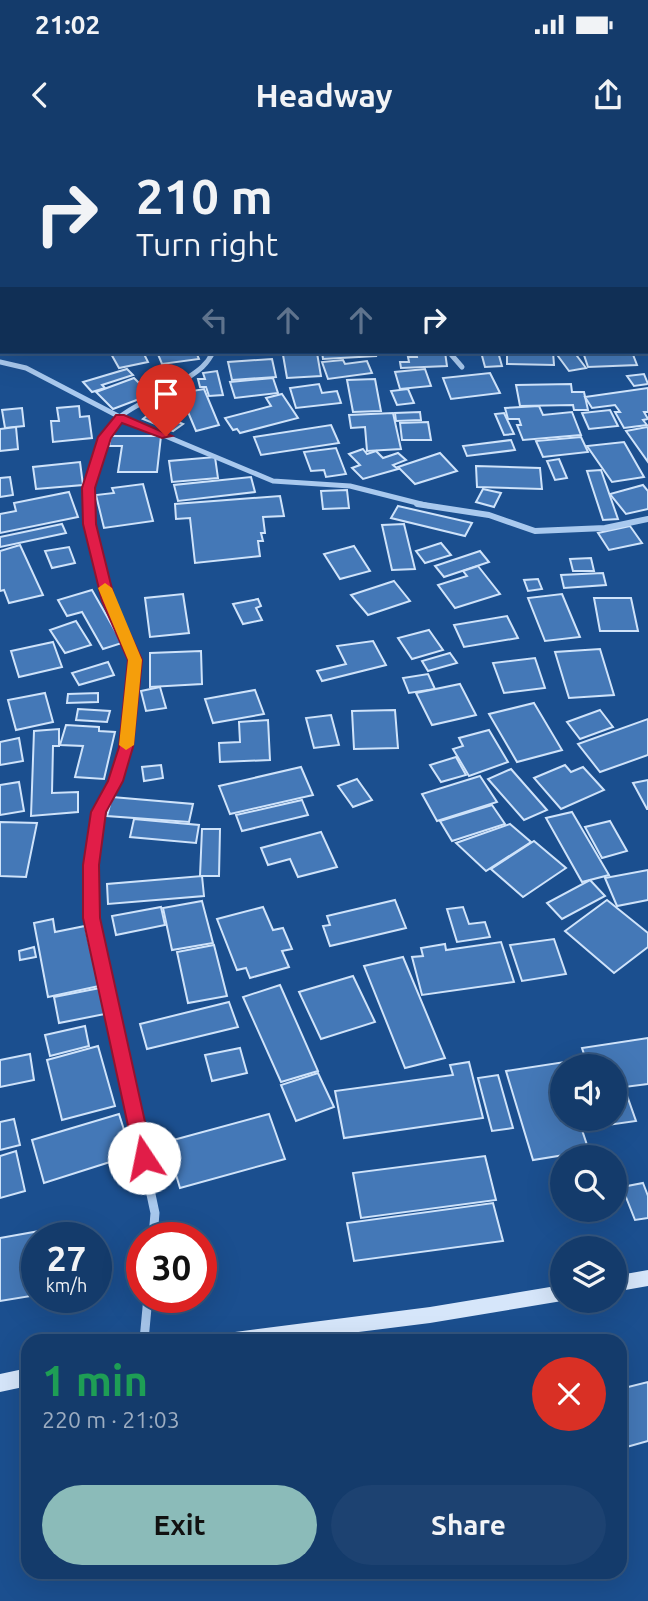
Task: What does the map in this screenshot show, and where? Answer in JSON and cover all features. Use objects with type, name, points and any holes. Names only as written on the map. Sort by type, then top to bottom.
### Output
[{"type":"street","points":[[153,1222],[152,1199],[91,918],[91,865],[99,812],[115,781],[126,747],[135,660],[108,601],[89,524],[89,488],[104,437],[120,417],[207,365],[212,354]]},
{"type":"street","points":[[451,354],[461,367]]},
{"type":"street","points":[[0,362],[26,368],[120,417],[273,481],[350,486],[407,503],[489,515],[535,531],[605,528],[648,519]]},
{"type":"street","points":[[627,1282],[648,1278]]},
{"type":"street","points":[[282,1334],[430,1315],[550,1295]]},
{"type":"street","points":[[145,1334],[147,1313]]},
{"type":"street","points":[[0,1383],[21,1378]]},
{"type":"building","points":[[111,354],[144,354],[148,362],[119,368]]},
{"type":"building","points":[[158,354],[197,354],[199,359],[162,364]]},
{"type":"building","points":[[317,354],[321,376],[287,378],[283,355]]},
{"type":"building","points":[[322,354],[376,356],[323,359]]},
{"type":"building","points":[[416,354],[445,354],[447,366],[401,368],[400,362],[409,362],[408,357],[417,357]]},
{"type":"building","points":[[482,354],[499,354],[502,366],[485,367]]},
{"type":"building","points":[[507,354],[553,354],[554,365],[507,364]]},
{"type":"building","points":[[556,354],[576,354],[586,368],[569,371]]},
{"type":"building","points":[[584,354],[633,354],[637,365],[588,367]]},
{"type":"building","points":[[272,359],[276,377],[232,380],[228,362]]},
{"type":"building","points":[[343,360],[345,364],[367,361],[372,373],[328,379],[322,362]]},
{"type":"building","points":[[127,369],[133,375],[102,385],[105,388],[92,392],[83,382]]},
{"type":"building","points":[[425,369],[431,386],[400,389],[395,372]]},
{"type":"building","points":[[217,371],[223,395],[209,396],[206,387],[200,387],[198,379],[205,379],[203,373]]},
{"type":"building","points":[[490,373],[500,393],[451,399],[443,378]]},
{"type":"building","points":[[644,374],[648,384],[634,386],[627,376]]},
{"type":"building","points":[[134,378],[143,387],[150,385],[158,392],[113,409],[96,392]]},
{"type":"building","points":[[273,378],[278,393],[235,398],[230,382]]},
{"type":"building","points":[[375,379],[381,411],[353,412],[347,380]]},
{"type":"building","points":[[319,384],[322,393],[337,391],[341,403],[296,408],[290,388]]},
{"type":"building","points":[[571,384],[572,392],[584,392],[588,410],[574,410],[573,405],[520,406],[516,385]]},
{"type":"building","points":[[648,388],[648,412],[644,412],[648,419],[643,420],[647,425],[624,428],[615,412],[620,412],[615,405],[592,408],[585,397]]},
{"type":"building","points":[[204,389],[219,425],[196,431],[180,393]]},
{"type":"building","points":[[408,389],[414,403],[397,405],[391,391]]},
{"type":"building","points":[[282,394],[298,418],[240,433],[237,429],[233,430],[225,418],[271,406],[266,398]]},
{"type":"building","points":[[79,406],[80,417],[89,416],[92,438],[53,442],[51,421],[59,421],[57,408]]},
{"type":"building","points":[[539,406],[543,415],[572,412],[581,435],[523,440],[517,425],[521,425],[519,419],[508,419],[505,408]]},
{"type":"building","points":[[22,408],[24,426],[5,428],[2,410]]},
{"type":"building","points":[[610,410],[618,426],[589,429],[582,413]]},
{"type":"building","points":[[153,411],[183,424],[173,431],[143,419]]},
{"type":"building","points":[[420,412],[421,420],[396,421],[395,413]]},
{"type":"building","points":[[393,413],[401,449],[367,451],[365,427],[351,428],[349,415]]},
{"type":"building","points":[[504,413],[514,434],[504,435],[495,414]]},
{"type":"building","points":[[428,422],[431,440],[402,440],[400,423]]},
{"type":"building","points":[[331,425],[339,443],[261,455],[254,437]]},
{"type":"building","points":[[16,427],[18,449],[0,451],[0,429]]},
{"type":"building","points":[[648,428],[648,462],[626,431]]},
{"type":"building","points":[[111,436],[161,436],[157,472],[118,472],[122,446],[109,446]]},
{"type":"building","points":[[581,437],[588,452],[543,457],[536,441]]},
{"type":"building","points":[[511,440],[515,450],[467,456],[463,446]]},
{"type":"building","points":[[624,442],[644,477],[612,482],[587,446]]},
{"type":"building","points":[[336,448],[346,474],[326,477],[324,470],[311,471],[304,452]]},
{"type":"building","points":[[363,449],[367,454],[376,451],[383,458],[398,453],[406,460],[393,465],[398,469],[363,479],[352,468],[360,465],[349,454]]},
{"type":"building","points":[[440,453],[457,471],[415,484],[398,467]]},
{"type":"building","points":[[215,457],[218,478],[172,482],[169,461]]},
{"type":"building","points":[[559,459],[567,478],[555,480],[547,461]]},
{"type":"building","points":[[80,462],[83,485],[36,489],[33,467]]},
{"type":"building","points":[[476,466],[540,468],[542,489],[477,487]]},
{"type":"building","points":[[601,470],[618,519],[603,520],[587,471]]},
{"type":"building","points":[[10,477],[13,495],[0,497],[0,478]]},
{"type":"building","points":[[251,477],[255,492],[178,501],[174,485]]},
{"type":"building","points":[[143,484],[153,521],[104,528],[96,495],[114,493],[112,488]]},
{"type":"building","points":[[643,485],[648,491],[648,509],[626,514],[610,494]]},
{"type":"building","points":[[483,489],[501,493],[494,507],[476,502]]},
{"type":"building","points":[[347,490],[349,508],[323,509],[321,491]]},
{"type":"building","points":[[69,492],[78,517],[0,533],[0,514],[16,511],[14,503]]},
{"type":"building","points":[[280,496],[284,516],[263,517],[265,533],[261,533],[263,541],[258,541],[260,556],[195,563],[190,518],[176,519],[175,504]]},
{"type":"building","points":[[398,506],[472,523],[465,536],[391,518]]},
{"type":"building","points":[[62,524],[66,533],[0,547],[0,537]]},
{"type":"building","points":[[404,524],[415,569],[392,570],[382,525]]},
{"type":"building","points":[[630,526],[642,543],[609,550],[598,533]]},
{"type":"building","points":[[441,543],[451,555],[425,563],[416,551]]},
{"type":"building","points":[[20,545],[43,595],[9,603],[4,590],[0,591],[0,551]]},
{"type":"building","points":[[354,546],[370,571],[340,579],[324,554]]},
{"type":"building","points":[[69,547],[75,563],[52,568],[45,551]]},
{"type":"building","points":[[480,551],[489,562],[444,577],[435,566]]},
{"type":"building","points":[[591,558],[594,571],[573,571],[570,559]]},
{"type":"building","points":[[478,566],[500,594],[455,608],[438,585],[467,576],[463,571]]},
{"type":"building","points":[[603,573],[606,585],[564,588],[561,575]]},
{"type":"building","points":[[538,579],[542,589],[528,591],[524,580]]},
{"type":"building","points":[[394,581],[410,601],[368,615],[351,595]]},
{"type":"building","points":[[92,590],[122,643],[103,649],[82,612],[67,616],[58,600]]},
{"type":"building","points":[[183,594],[189,633],[150,637],[145,598]]},
{"type":"building","points":[[562,594],[580,637],[545,641],[528,598]]},
{"type":"building","points":[[594,598],[631,598],[638,631],[600,631]]},
{"type":"building","points":[[258,599],[261,606],[256,608],[262,620],[243,624],[233,604]]},
{"type":"building","points":[[507,616],[518,638],[464,647],[454,625]]},
{"type":"building","points":[[76,621],[91,645],[65,653],[50,630]]},
{"type":"building","points":[[429,630],[443,650],[412,659],[398,638]]},
{"type":"building","points":[[373,641],[386,665],[322,681],[317,671],[346,664],[337,646]]},
{"type":"building","points":[[53,642],[62,667],[19,677],[11,651]]},
{"type":"building","points":[[600,649],[614,695],[569,698],[555,652]]},
{"type":"building","points":[[201,651],[202,684],[150,687],[150,653]]},
{"type":"building","points":[[450,653],[457,663],[428,671],[422,661]]},
{"type":"building","points":[[535,658],[545,688],[504,693],[493,663]]},
{"type":"building","points":[[108,662],[114,675],[79,685],[72,673]]},
{"type":"building","points":[[428,674],[435,689],[409,693],[403,678]]},
{"type":"building","points":[[460,684],[476,715],[432,725],[416,693]]},
{"type":"building","points":[[160,687],[166,708],[146,711],[141,691]]},
{"type":"building","points":[[255,690],[264,714],[213,723],[205,699]]},
{"type":"building","points":[[45,693],[53,722],[16,730],[8,700]]},
{"type":"building","points":[[98,693],[98,702],[67,703],[68,694]]},
{"type":"building","points":[[534,703],[562,750],[517,762],[489,714]]},
{"type":"building","points":[[78,709],[110,711],[107,722],[76,720]]},
{"type":"building","points":[[395,710],[398,748],[354,749],[352,711]]},
{"type":"building","points":[[600,710],[613,727],[580,739],[567,722]]},
{"type":"building","points":[[331,715],[339,745],[314,748],[306,718]]},
{"type":"building","points":[[648,719],[648,755],[600,772],[578,744]]},
{"type":"building","points":[[268,720],[270,760],[220,762],[219,743],[240,742],[239,722]]},
{"type":"building","points":[[66,725],[99,727],[99,731],[115,732],[104,779],[75,777],[83,746],[60,745]]},
{"type":"building","points":[[59,729],[59,746],[53,746],[52,793],[78,792],[78,812],[31,816],[34,731]]},
{"type":"building","points":[[489,730],[508,762],[469,776],[453,749],[463,746],[459,738]]},
{"type":"building","points":[[19,738],[23,761],[0,765],[0,742]]},
{"type":"building","points":[[456,757],[466,775],[441,782],[430,765]]},
{"type":"building","points":[[161,765],[163,778],[144,781],[142,767]]},
{"type":"building","points":[[565,765],[571,772],[583,767],[604,790],[561,809],[534,778]]},
{"type":"building","points":[[301,767],[313,795],[230,814],[219,786]]},
{"type":"building","points":[[511,769],[547,810],[524,820],[488,779]]},
{"type":"building","points":[[480,776],[497,802],[437,821],[422,794]]},
{"type":"building","points":[[357,779],[372,800],[353,807],[338,786]]},
{"type":"building","points":[[648,780],[648,809],[647,809],[633,783]]},
{"type":"building","points":[[19,782],[24,811],[0,815],[0,785]]},
{"type":"building","points":[[112,797],[193,804],[189,822],[107,816]]},
{"type":"building","points":[[302,800],[308,815],[242,831],[236,815]]},
{"type":"building","points":[[492,805],[505,824],[452,841],[440,821]]},
{"type":"building","points":[[572,812],[609,875],[582,882],[546,818]]},
{"type":"building","points":[[134,819],[199,825],[196,843],[130,837]]},
{"type":"building","points":[[610,821],[627,851],[602,858],[585,827]]},
{"type":"building","points":[[0,822],[37,823],[26,877],[0,876]]},
{"type":"building","points":[[510,824],[531,842],[486,871],[456,843]]},
{"type":"building","points":[[202,829],[220,829],[219,876],[200,876]]},
{"type":"building","points":[[321,832],[337,867],[298,877],[290,859],[268,865],[261,848]]},
{"type":"building","points":[[534,841],[566,868],[523,897],[491,869]]},
{"type":"building","points":[[648,870],[648,900],[617,906],[605,878]]},
{"type":"building","points":[[202,876],[204,896],[108,904],[107,884]]},
{"type":"building","points":[[590,880],[605,896],[562,919],[547,903]]},
{"type":"building","points":[[395,900],[406,928],[330,946],[323,926],[330,925],[327,916]]},
{"type":"building","points":[[607,900],[648,933],[648,947],[614,973],[565,931]]},
{"type":"building","points":[[202,901],[213,943],[172,950],[163,908]]},
{"type":"building","points":[[161,907],[165,925],[116,935],[112,916]]},
{"type":"building","points":[[263,907],[273,930],[283,928],[292,949],[282,951],[289,967],[250,978],[246,968],[237,970],[217,919]]},
{"type":"building","points":[[463,907],[469,924],[485,922],[490,937],[457,942],[447,909]]},
{"type":"building","points":[[53,919],[55,932],[85,926],[99,986],[48,997],[34,923]]},
{"type":"building","points":[[554,939],[566,974],[522,981],[510,945]]},
{"type":"building","points":[[501,942],[514,982],[422,995],[412,957],[423,956],[421,948],[445,944],[446,950]]},
{"type":"building","points":[[214,945],[227,996],[188,1003],[177,952]]},
{"type":"building","points":[[34,947],[36,957],[20,960],[19,951]]},
{"type":"building","points":[[403,957],[445,1058],[405,1068],[364,966]]},
{"type":"building","points":[[353,976],[375,1022],[321,1039],[299,992]]},
{"type":"building","points":[[280,985],[318,1071],[281,1082],[243,997]]},
{"type":"building","points":[[100,988],[105,1014],[59,1023],[54,997]]},
{"type":"building","points":[[229,1002],[238,1027],[147,1049],[140,1024]]},
{"type":"building","points":[[85,1026],[89,1046],[50,1056],[45,1035]]},
{"type":"building","points":[[648,1038],[648,1084],[627,1087],[627,1054],[584,1054],[582,1048]]},
{"type":"building","points":[[98,1046],[115,1106],[62,1120],[47,1060]]},
{"type":"building","points":[[240,1048],[247,1073],[212,1081],[205,1055]]},
{"type":"building","points":[[30,1054],[34,1080],[0,1087],[0,1060]]},
{"type":"building","points":[[469,1062],[483,1118],[344,1138],[335,1091],[453,1075],[450,1065]]},
{"type":"building","points":[[550,1064],[550,1131],[582,1131],[587,1145],[550,1145],[550,1157],[533,1160],[506,1071]]},
{"type":"building","points":[[318,1073],[334,1107],[296,1121],[281,1085]]},
{"type":"building","points":[[498,1075],[513,1128],[492,1131],[478,1078]]},
{"type":"building","points":[[627,1096],[636,1121],[627,1122]]},
{"type":"building","points":[[119,1114],[132,1155],[44,1183],[32,1140]]},
{"type":"building","points":[[269,1114],[285,1159],[180,1188],[166,1142]]},
{"type":"building","points":[[14,1119],[20,1145],[0,1150],[0,1122]]},
{"type":"building","points":[[16,1151],[25,1191],[0,1198],[0,1156]]},
{"type":"building","points":[[485,1156],[496,1200],[361,1218],[353,1173]]},
{"type":"building","points":[[643,1183],[648,1196],[648,1218],[635,1220],[627,1200],[627,1186]]},
{"type":"building","points":[[493,1203],[503,1241],[354,1261],[347,1223]]},
{"type":"building","points":[[21,1234],[21,1298],[0,1301],[0,1238]]},
{"type":"building","points":[[648,1382],[648,1441],[627,1447],[627,1387]]},
{"type":"slow traffic","points":[[105,588],[108,601],[135,660],[126,745]]},
{"type":"route","points":[[144,1158],[91,918],[91,865],[99,812],[115,781],[126,747],[135,660],[108,601],[89,524],[89,488],[104,437],[120,417],[166,436]]}]
